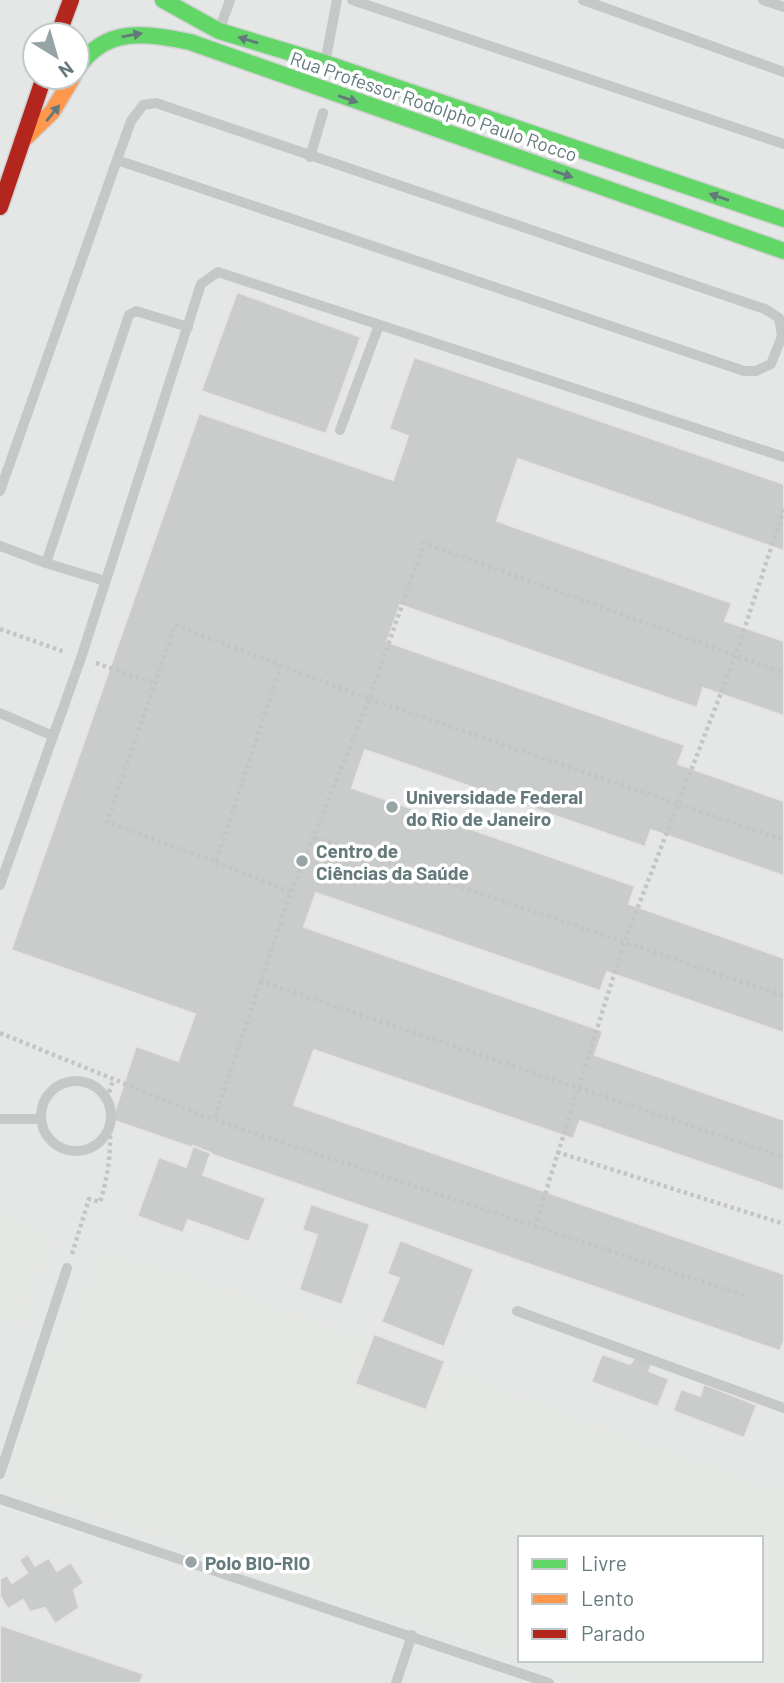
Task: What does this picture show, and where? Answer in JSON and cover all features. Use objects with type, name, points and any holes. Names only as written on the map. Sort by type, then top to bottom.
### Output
[{"type":"street","points":[[63,21],[71,0]]},
{"type":"street","name":"Rua Professor Rodolpho Paulo Rocco","points":[[163,0],[192,8],[219,31],[325,63],[784,219]]},
{"type":"street","name":"Rua Professor Rodolpho Paulo Rocco","points":[[91,49],[129,34],[146,33],[190,42],[784,251]]},
{"type":"street","points":[[0,206],[39,91]]},
{"type":"street","points":[[22,141],[59,107],[66,91]]},
{"type":"lane","points":[[219,31],[229,0]]},
{"type":"lane","points":[[325,63],[337,0]]},
{"type":"lane","points":[[352,0],[784,144]]},
{"type":"lane","points":[[583,0],[784,72]]},
{"type":"lane","points":[[763,0],[784,7]]},
{"type":"lane","points":[[0,491],[117,160],[137,110],[143,105],[156,103],[765,309],[779,318],[782,336],[771,364],[756,371],[744,371],[117,160]]},
{"type":"lane","points":[[310,157],[323,113]]},
{"type":"lane","points":[[0,884],[54,736],[201,284],[218,272],[784,457]]},
{"type":"lane","points":[[46,563],[129,315],[136,311],[188,327]]},
{"type":"lane","points":[[340,430],[379,324]]},
{"type":"lane","points":[[0,546],[105,581]]},
{"type":"lane","points":[[0,713],[54,736]]},
{"type":"lane","points":[[82,1081],[92,1084],[107,1099],[111,1108],[110,1127],[95,1146],[72,1151],[50,1141],[40,1119],[45,1098],[61,1084],[82,1081]]},
{"type":"lane","points":[[0,1119],[40,1119]]},
{"type":"lane","points":[[0,1474],[68,1268]]},
{"type":"lane","points":[[517,1311],[784,1408]]},
{"type":"lane","points":[[0,1499],[550,1683]]},
{"type":"lane","points":[[396,1683],[412,1635]]},
{"type":"path","points":[[535,1226],[624,943],[735,657],[784,509]]},
{"type":"path","points":[[214,1120],[291,892],[369,699],[424,543],[784,673]]},
{"type":"path","points":[[291,892],[107,822],[175,625],[369,699],[784,839]]},
{"type":"path","points":[[216,862],[281,665]]},
{"type":"path","points":[[315,838],[784,996]]},
{"type":"path","points":[[260,981],[784,1157]]},
{"type":"path","points":[[0,1033],[214,1120],[746,1296]]},
{"type":"path","points":[[107,1099],[113,1080]]},
{"type":"path","points":[[68,1268],[89,1199],[100,1202],[104,1192],[111,1154],[110,1127]]},
{"type":"path","points":[[557,1152],[784,1224]]},
{"type":"shaded area","name":"Universidade Federal do Rio de Janeiro","points":[[0,0],[784,0],[784,1683],[0,1683]]},
{"type":"shaded area","points":[[0,1216],[53,1234],[20,1328],[0,1321]]},
{"type":"shaded area","points":[[101,1252],[213,1284],[784,1495],[784,1683],[601,1683],[539,1662],[763,1662],[763,1536],[518,1536],[518,1655],[11,1486],[43,1377],[91,1282]]},
{"type":"building","points":[[237,292],[361,337],[326,434],[201,391]]},
{"type":"building","name":"Centro de Ciências da Saúde","points":[[414,357],[784,484],[784,551],[518,459],[497,521],[732,603],[725,621],[784,641],[784,716],[703,688],[697,708],[400,605],[387,642],[685,745],[678,764],[784,801],[784,876],[651,830],[645,847],[365,750],[352,788],[635,886],[629,904],[784,958],[784,1033],[607,972],[600,991],[316,893],[304,927],[603,1031],[595,1055],[784,1120],[784,1191],[580,1121],[573,1139],[314,1050],[294,1105],[784,1274],[784,1340],[780,1351],[112,1120],[136,1046],[178,1061],[195,1014],[11,950],[199,413],[393,480],[408,436],[389,429]]},
{"type":"building","points":[[193,1146],[211,1153],[203,1175],[266,1198],[249,1242],[188,1220],[183,1233],[137,1216],[159,1157],[186,1167]]},
{"type":"building","points":[[311,1204],[370,1224],[342,1305],[299,1290],[317,1235],[302,1230]]},
{"type":"building","points":[[400,1240],[474,1269],[444,1347],[381,1322],[399,1278],[387,1274]]},
{"type":"building","points":[[374,1334],[445,1361],[426,1410],[355,1384]]},
{"type":"building","points":[[602,1354],[630,1364],[637,1355],[653,1361],[649,1371],[669,1379],[658,1407],[591,1382]]},
{"type":"building","points":[[704,1384],[757,1405],[744,1438],[673,1411],[681,1389],[700,1396]]},
{"type":"building","points":[[28,1554],[35,1566],[49,1558],[57,1571],[71,1562],[84,1583],[74,1590],[79,1608],[55,1624],[45,1608],[30,1612],[23,1600],[8,1609],[0,1596],[0,1579],[7,1575],[12,1583],[27,1573],[19,1560]]},
{"type":"building","points":[[0,1625],[144,1674],[140,1683],[0,1683]]},
{"type":"traffic: fast","points":[[163,0],[219,31],[325,63],[784,219]]},
{"type":"traffic: fast","points":[[91,52],[113,39],[127,36],[157,36],[190,42],[784,251]]},
{"type":"traffic: slow","points":[[22,141],[52,112],[65,91]]},
{"type":"traffic: jam","points":[[63,21],[71,0]]},
{"type":"traffic: jam","points":[[0,207],[39,91]]},
{"type":"place","name":"Universidade Federal do Rio de Janeiro","points":[[392,807]]},
{"type":"place","name":"Centro de Ciências da Saúde","points":[[302,861]]},
{"type":"place","name":"Polo BIO-RIO","points":[[191,1562]]}]
